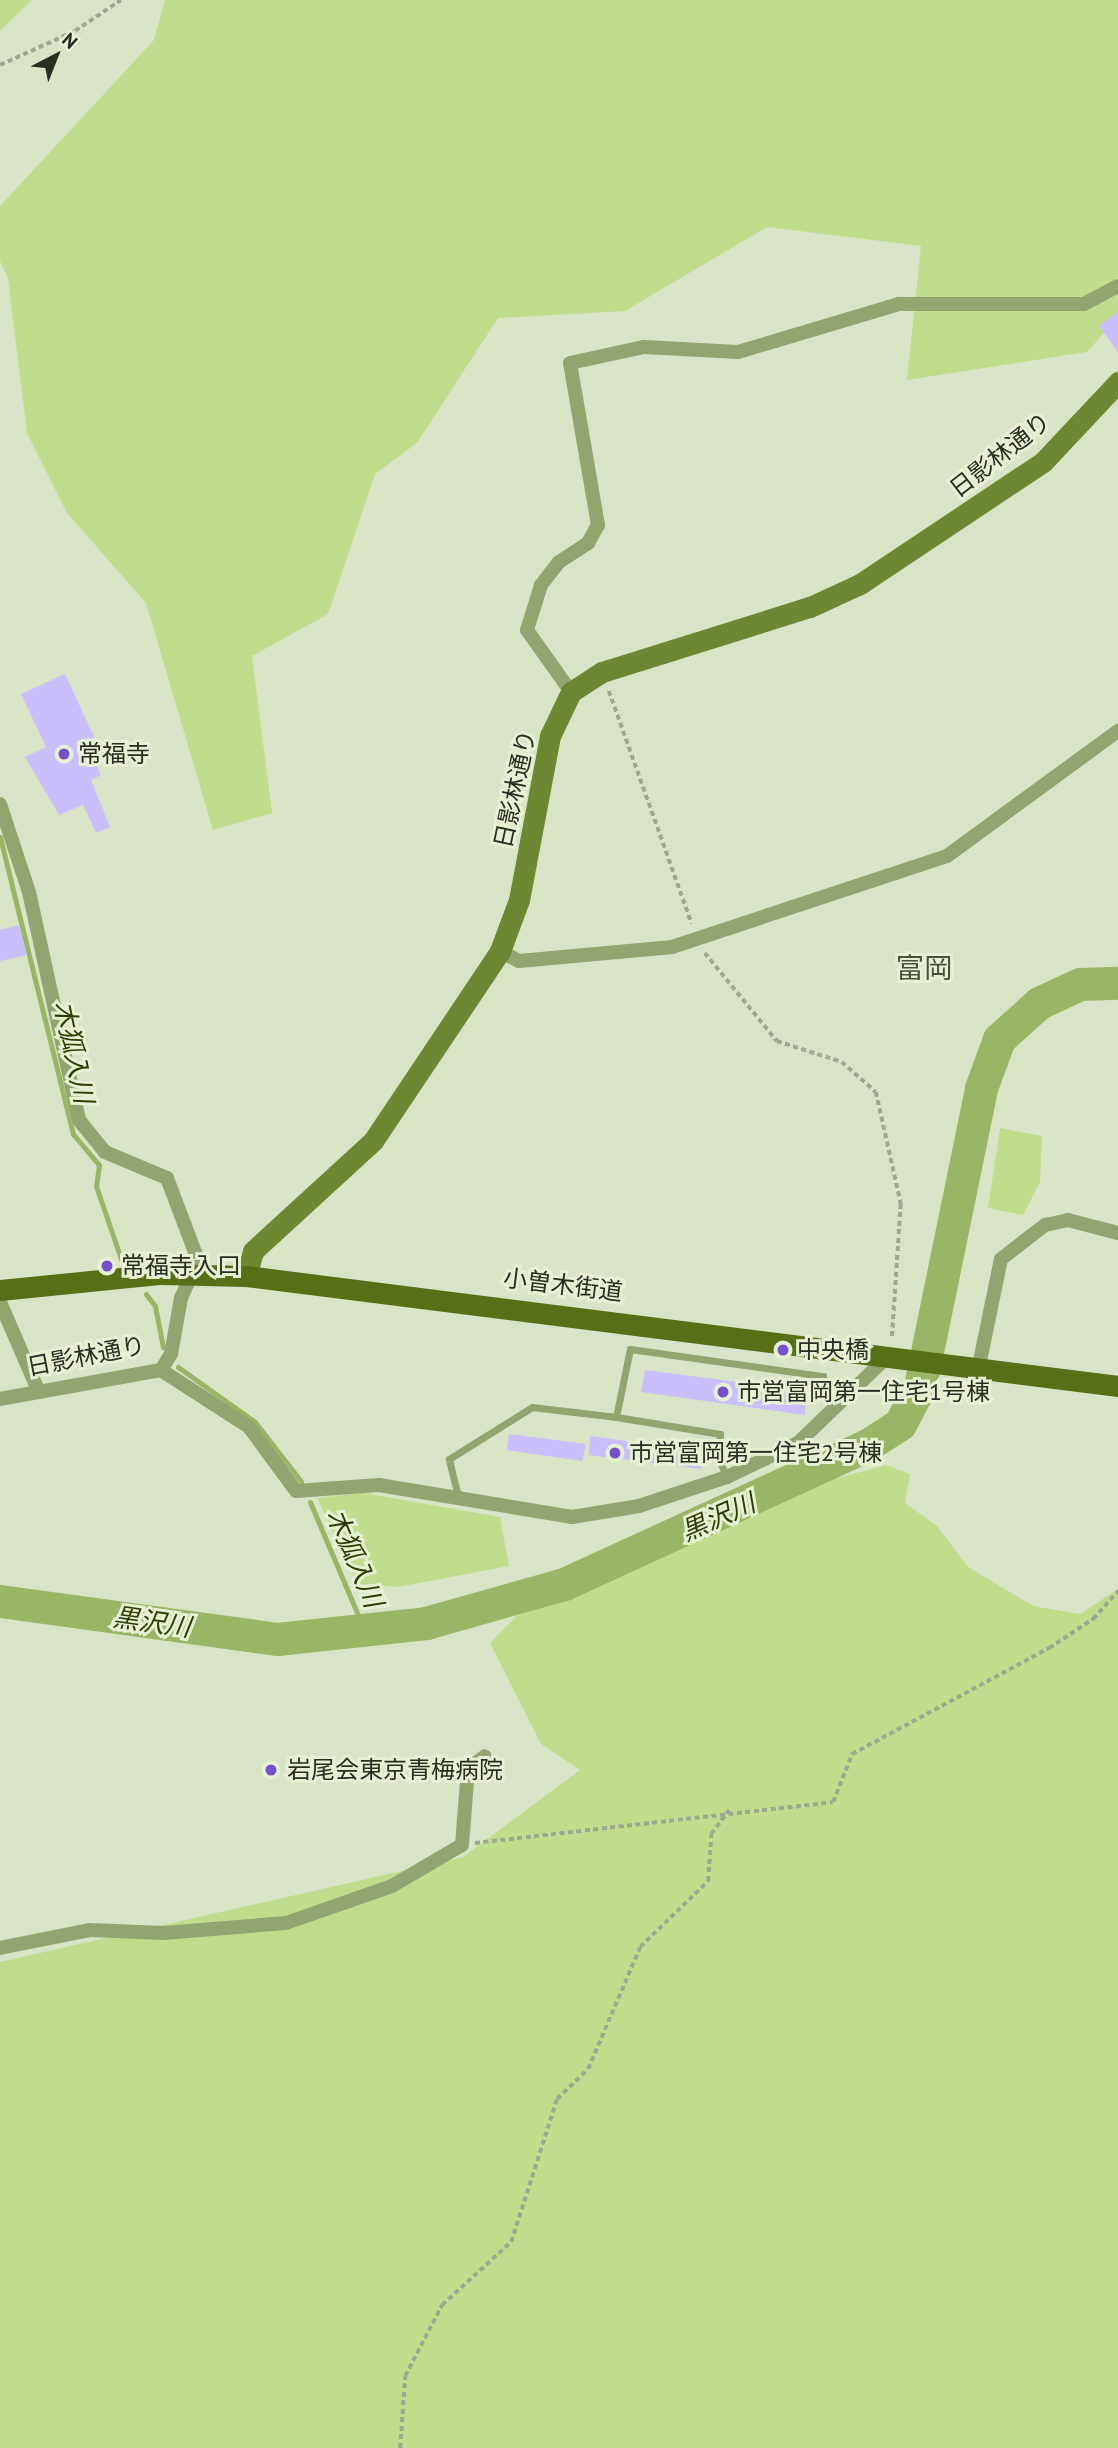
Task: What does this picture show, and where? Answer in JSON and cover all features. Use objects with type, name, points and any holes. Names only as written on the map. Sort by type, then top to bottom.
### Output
[{"type":"main road","name":"小曽木街道","points":[[0,1290],[196,1273],[246,1276],[969,1365],[1118,1386]]},
{"type":"street","points":[[571,692],[527,630],[541,585],[559,562],[588,543],[598,525],[570,363],[644,347],[738,352],[899,304],[1084,304],[1118,286]]},
{"type":"street","name":"日影林通り","points":[[246,1276],[253,1251],[373,1141],[500,951],[519,900],[550,736],[571,692],[609,671],[810,607],[860,584],[1035,468],[1118,382]]},
{"type":"street","points":[[500,951],[519,961],[672,947],[947,856],[1118,731]]},
{"type":"street","points":[[0,804],[29,892],[79,1120],[104,1152],[167,1178],[192,1241],[196,1273]]},
{"type":"street","points":[[969,1365],[1001,1259],[1045,1225],[1068,1220],[1118,1233]]},
{"type":"street","name":"日影林通り","points":[[0,1399],[160,1370],[196,1273]]},
{"type":"street","points":[[0,1302],[39,1392]]},
{"type":"street","points":[[160,1370],[249,1427],[296,1490],[379,1485],[572,1517],[639,1506],[727,1478],[798,1443],[893,1356]]},
{"type":"street","points":[[0,1948],[89,1930],[164,1933],[286,1923],[393,1886],[462,1845],[468,1769],[485,1756]]},
{"type":"lane","points":[[616,1417],[629,1349],[823,1376],[824,1389],[855,1393]]},
{"type":"lane","points":[[458,1496],[449,1459],[532,1406],[720,1434],[718,1458],[727,1478]]},
{"type":"path","points":[[0,65],[75,32],[121,0]]},
{"type":"path","points":[[609,671],[612,709],[698,939],[727,987],[777,1041],[842,1062],[876,1092],[901,1204],[893,1356]]},
{"type":"path","points":[[462,1845],[729,1810],[833,1802],[852,1754],[1049,1648],[1093,1619],[1118,1591]]},
{"type":"path","points":[[400,2448],[411,2364],[442,2305],[511,2242],[557,2099],[588,2069],[640,1947],[708,1881],[711,1834],[729,1810]]},
{"type":"green space","points":[[0,0],[32,0],[0,31]]},
{"type":"green space","points":[[165,0],[1118,0],[1118,317],[1087,352],[907,380],[921,246],[767,227],[625,311],[498,318],[417,443],[375,474],[328,614],[252,656],[272,813],[213,830],[146,603],[67,513],[27,433],[8,278],[0,261],[0,206],[154,40]]},
{"type":"green space","points":[[1000,1128],[1042,1136],[1040,1182],[1023,1215],[988,1208]]},
{"type":"green space","points":[[886,1465],[910,1474],[905,1503],[937,1526],[968,1567],[1033,1606],[1080,1614],[1118,1589],[1118,2448],[0,2448],[0,1962],[463,1857],[580,1770],[541,1744],[490,1643],[535,1597],[801,1488]]},
{"type":"green space","points":[[364,1493],[500,1517],[509,1566],[398,1587],[358,1584],[317,1498]]},
{"type":"building","points":[[1118,312],[1118,352],[1099,326]]},
{"type":"building","name":"常福寺","points":[[65,674],[101,752],[92,756],[101,775],[91,780],[110,827],[96,833],[83,805],[59,815],[25,757],[46,747],[21,694]]},
{"type":"building","points":[[19,925],[27,955],[0,961],[0,930]]},
{"type":"building","name":"市営富岡第一住宅1号棟","points":[[645,1370],[806,1391],[805,1415],[641,1392]]},
{"type":"building","points":[[509,1434],[586,1444],[582,1461],[507,1450]]},
{"type":"building","points":[[590,1436],[705,1452],[701,1469],[589,1455]]},
{"type":"waterway","name":"木狐入川","points":[[0,837],[73,1134],[99,1165],[96,1186],[123,1265]]},
{"type":"waterway","name":"黒沢川","points":[[0,1601],[277,1639],[426,1623],[564,1584],[866,1446],[900,1424],[920,1386],[981,1088],[999,1039],[1039,1003],[1080,984],[1118,983]]},
{"type":"waterway","name":"木狐入川","points":[[146,1294],[155,1306],[163,1347]]},
{"type":"waterway","name":"木狐入川","points":[[178,1367],[255,1422],[301,1481]]},
{"type":"waterway","name":"木狐入川","points":[[310,1502],[364,1629]]},
{"type":"place","name":"常福寺","points":[[64,754]]},
{"type":"place","name":"常福寺入口","points":[[107,1266]]},
{"type":"place","name":"中央橋","points":[[783,1350]]},
{"type":"place","name":"市営富岡第一住宅1号棟","points":[[723,1392]]},
{"type":"place","name":"市営富岡第一住宅2号棟","points":[[615,1453]]},
{"type":"place","name":"岩尾会東京青梅病院","points":[[271,1770]]},
{"type":"district","name":"富岡","points":[[924,968]]}]
